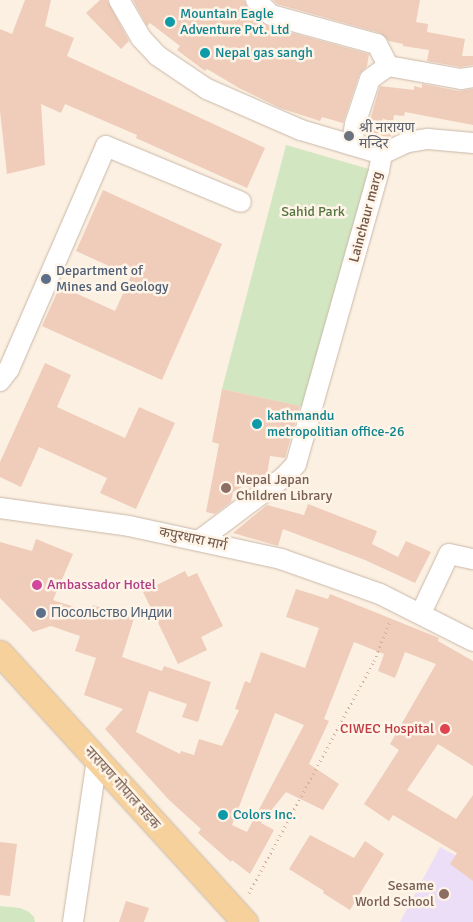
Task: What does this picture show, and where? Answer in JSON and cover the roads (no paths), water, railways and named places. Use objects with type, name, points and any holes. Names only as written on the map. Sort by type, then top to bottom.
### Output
[{"type":"main road","name":"नारायण गोपाल सडक","points":[[0,653],[241,918]]},
{"type":"street","name":"Lainchaur marg","points":[[119,0],[141,38],[158,56],[207,89],[301,130],[382,154],[296,464],[284,477],[200,540]]},
{"type":"street","points":[[256,0],[271,15],[377,44],[388,66]]},
{"type":"street","points":[[352,145],[355,124],[370,79],[388,66],[461,79],[473,77]]},
{"type":"street","points":[[382,154],[408,142],[428,139],[473,143]]},
{"type":"street","points":[[0,381],[9,369],[106,146],[241,202]]},
{"type":"street","name":"कपुरधारा मार्ग","points":[[0,508],[129,526],[281,559],[380,594],[421,613],[473,641]]},
{"type":"street","points":[[421,613],[449,554],[473,559]]},
{"type":"street","points":[[73,922],[97,760]]},
{"type":"place","name":"Mountain Eagle Adventure Pvt. Ltd","points":[[170,22]]},
{"type":"place","name":"Nepal gas sangh","points":[[205,53]]},
{"type":"place","name":"श्री नारायण मन्दिर","points":[[349,136]]},
{"type":"place","name":"Department of Mines and Geology","points":[[46,279]]},
{"type":"place","name":"kathmandu metropolitian office-26","points":[[257,424]]},
{"type":"place","name":"Nepal Japan Children Library","points":[[226,488]]},
{"type":"place","name":"Ambassador Hotel","points":[[37,585]]},
{"type":"place","name":"Посольство Индии","points":[[41,613]]},
{"type":"place","name":"CIWEC Hospital","points":[[445,729]]},
{"type":"place","name":"Colors Inc.","points":[[223,815]]},
{"type":"place","name":"Sesame World School","points":[[444,894]]},
{"type":"park label","name":"Sahid Park","points":[[313,212]]}]
